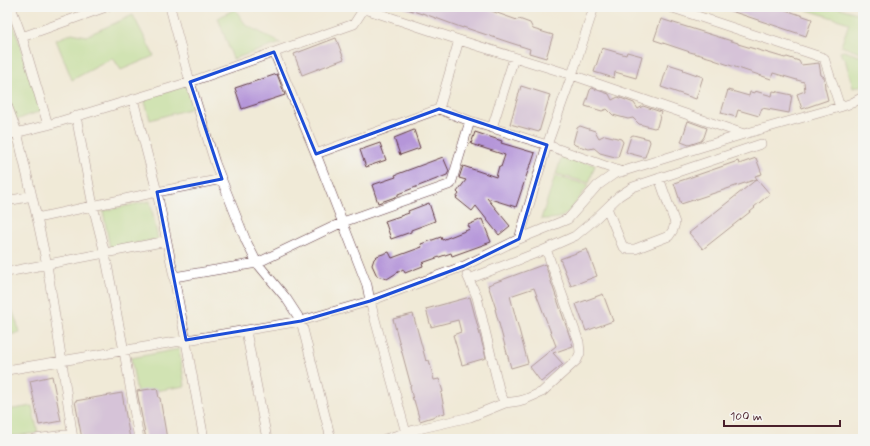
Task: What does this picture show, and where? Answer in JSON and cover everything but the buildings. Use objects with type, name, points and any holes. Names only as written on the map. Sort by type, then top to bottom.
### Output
[{"type":"street","points":[[11,7],[22,37],[48,124]]},
{"type":"street","points":[[22,37],[106,7]]},
{"type":"street","points":[[170,7],[190,82],[215,163],[246,241],[257,263],[286,298],[301,321],[331,439]]},
{"type":"street","points":[[519,239],[548,145],[594,7]]},
{"type":"street","points":[[670,7],[824,58],[840,107]]},
{"type":"street","points":[[7,135],[190,82],[354,24],[362,8],[514,58],[572,75],[744,134]]},
{"type":"street","points":[[439,108],[459,40]]},
{"type":"street","points":[[274,52],[367,285],[406,433]]},
{"type":"street","points":[[492,128],[514,58]]},
{"type":"street","points":[[7,370],[301,321],[370,301],[464,266],[519,239],[568,219],[597,186],[614,174],[744,134],[840,107],[863,97]]},
{"type":"street","points":[[133,99],[157,192],[204,439]]},
{"type":"street","points":[[7,105],[17,132],[47,265],[72,437],[35,439]]},
{"type":"street","points":[[316,154],[439,108],[492,128],[548,145],[622,172]]},
{"type":"street","points":[[76,116],[93,206],[105,254],[140,439]]},
{"type":"street","points":[[174,277],[257,263],[343,222],[451,184],[470,120]]},
{"type":"street","points":[[469,279],[575,236],[632,187],[761,144]]},
{"type":"street","points":[[607,208],[622,245],[626,249],[635,249],[669,236],[675,223],[659,178]]},
{"type":"street","points":[[37,218],[222,179]]},
{"type":"street","points":[[7,201],[32,196]]},
{"type":"street","points":[[7,272],[167,241]]},
{"type":"street","points":[[385,439],[470,417],[505,403],[526,399],[542,392],[577,360],[580,353],[580,342],[546,249]]},
{"type":"street","points":[[464,266],[477,297],[500,393],[505,403]]},
{"type":"street","points":[[246,330],[267,439]]},
{"type":"highlighted area","points":[[274,52],[316,154],[439,109],[547,145],[519,239],[464,266],[370,301],[301,321],[186,340],[157,192],[222,179],[190,82]]},
{"type":"green space","points":[[7,7],[41,111],[16,120],[7,96]]},
{"type":"green space","points":[[798,7],[837,7],[863,15],[863,54],[841,46],[849,23]]},
{"type":"green space","points":[[235,9],[246,25],[281,43],[233,59],[218,18]]},
{"type":"green space","points":[[133,15],[154,56],[121,70],[113,58],[72,80],[56,40],[72,33],[86,36]]},
{"type":"green space","points":[[844,51],[863,57],[863,84],[861,86],[853,88],[845,59],[842,57],[840,52]]},
{"type":"green space","points":[[189,84],[196,107],[150,120],[144,98]]},
{"type":"green space","points":[[562,156],[595,165],[589,183],[556,174]]},
{"type":"green space","points":[[555,176],[589,185],[572,208],[564,215],[556,218],[541,219]]},
{"type":"green space","points":[[150,201],[158,239],[110,248],[103,211]]},
{"type":"green space","points":[[11,306],[20,332],[7,336],[7,307]]},
{"type":"green space","points":[[179,349],[185,386],[137,394],[131,358]]},
{"type":"green space","points":[[32,406],[38,433],[7,437],[7,410]]}]
